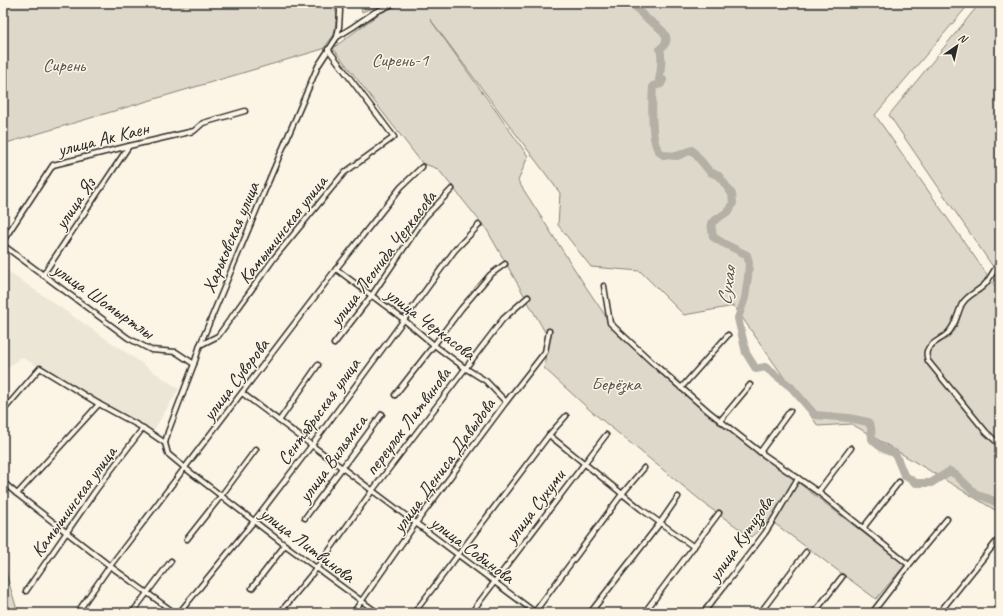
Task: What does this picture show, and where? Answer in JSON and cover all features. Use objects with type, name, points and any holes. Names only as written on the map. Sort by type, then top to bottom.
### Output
[{"type":"street","points":[[337,37],[340,11],[339,3]]},
{"type":"street","points":[[337,37],[375,12],[395,3]]},
{"type":"street","name":"Харьковская улица","points":[[165,443],[200,346],[266,185],[318,66],[337,37]]},
{"type":"street","name":"Камышинская улица","points":[[200,346],[218,336],[275,257],[344,173],[394,137],[328,49]]},
{"type":"street","name":"улица Ак Каен","points":[[3,241],[53,165],[194,131],[203,123],[246,111]]},
{"type":"street","name":"улица Яз","points":[[43,275],[129,146]]},
{"type":"street","name":"улица Суворова","points":[[76,613],[110,566],[336,269],[401,187],[422,167]]},
{"type":"street","name":"улица Леонида Черкасова","points":[[334,344],[372,295],[425,217],[452,189]]},
{"type":"street","name":"Сентябрьская улица","points":[[179,613],[254,521],[312,445],[455,250],[479,225]]},
{"type":"street","name":"улица Шомыртлы","points":[[3,245],[128,338],[151,350],[176,352],[194,364]]},
{"type":"street","points":[[1000,263],[985,284],[967,298],[962,304],[953,326],[947,334],[929,347],[926,356],[928,361],[986,432],[1000,445]]},
{"type":"street","points":[[395,395],[490,274],[505,264]]},
{"type":"street","name":"улица Черкасова","points":[[336,269],[403,319],[434,346],[486,381],[506,402]]},
{"type":"street","points":[[604,286],[610,323],[654,364],[681,388],[760,452],[818,492],[909,565]]},
{"type":"street","name":"переулок Литвинова","points":[[283,609],[316,568],[372,491],[503,319],[528,297]]},
{"type":"street","name":"улица Дениса Давыдова","points":[[353,613],[416,524],[545,352],[549,331]]},
{"type":"street","points":[[681,388],[728,335]]},
{"type":"street","points":[[279,420],[318,365]]},
{"type":"street","points":[[3,411],[40,368],[99,404],[143,428],[165,443]]},
{"type":"street","points":[[720,420],[750,385]]},
{"type":"street","name":"улица Собинова","points":[[242,393],[535,613]]},
{"type":"street","points":[[17,494],[99,404]]},
{"type":"street","points":[[760,452],[790,411]]},
{"type":"street","name":"улица Вильямса","points":[[305,518],[382,414]]},
{"type":"street","points":[[414,613],[549,435],[566,416]]},
{"type":"street","name":"Камышинская улица","points":[[26,591],[96,490],[143,428]]},
{"type":"street","points":[[549,435],[641,509],[694,547]]},
{"type":"street","name":"улица Сухуми","points":[[471,613],[606,435]]},
{"type":"street","name":"улица Литвинова","points":[[165,443],[168,454],[185,468],[285,545],[378,613]]},
{"type":"street","points":[[818,492],[851,448]]},
{"type":"street","points":[[187,539],[256,449]]},
{"type":"street","points":[[535,613],[622,494],[644,468]]},
{"type":"street","name":"улица Кутузова","points":[[703,613],[765,532],[798,478]]},
{"type":"street","points":[[3,482],[110,566],[175,613]]},
{"type":"street","points":[[864,528],[899,482]]},
{"type":"street","points":[[590,613],[660,523],[678,497]]},
{"type":"street","points":[[644,613],[719,513]]},
{"type":"street","points":[[872,613],[946,519]]},
{"type":"street","points":[[939,613],[997,541]]},
{"type":"street","points":[[252,588],[285,545]]},
{"type":"street","points":[[760,613],[806,552]]},
{"type":"street","points":[[132,613],[171,561]]},
{"type":"street","points":[[814,613],[842,577]]},
{"type":"shaded area","points":[[3,268],[179,389],[153,431],[21,357],[3,373]]},
{"type":"green space","name":"Сирень","points":[[3,3],[333,3],[337,15],[334,35],[323,49],[3,144]]},
{"type":"green space","points":[[360,3],[385,3],[362,12]]},
{"type":"green space","points":[[400,3],[970,3],[875,115],[1000,293],[1000,513],[852,424],[818,426],[734,306],[684,315],[640,271],[591,267],[558,225],[560,193],[430,19],[528,156],[518,181],[619,336],[747,443],[905,565],[876,599],[770,520],[751,537],[710,508],[591,411],[544,368],[549,339],[487,230],[438,169],[422,163],[333,48],[380,13]]},
{"type":"green space","points":[[980,3],[1000,3],[1000,277],[889,115]]},
{"type":"green space","points":[[3,563],[18,613],[7,613],[3,600]]},
{"type":"waterway","name":"Сухая","points":[[636,3],[635,6],[643,15],[666,36],[665,44],[660,49],[662,61],[659,80],[663,80],[661,84],[653,86],[653,127],[657,149],[663,155],[677,156],[692,150],[710,172],[719,176],[732,194],[733,203],[730,210],[711,223],[713,237],[747,255],[749,263],[748,277],[745,298],[738,318],[746,353],[756,369],[765,367],[791,387],[815,415],[849,418],[868,422],[871,427],[872,439],[882,448],[895,453],[904,475],[916,483],[931,483],[950,471],[977,495],[1000,504]]},
{"type":"park label","name":"Сирень-1","points":[[400,59]]},
{"type":"park label","name":"Берёзка","points":[[616,383]]}]
